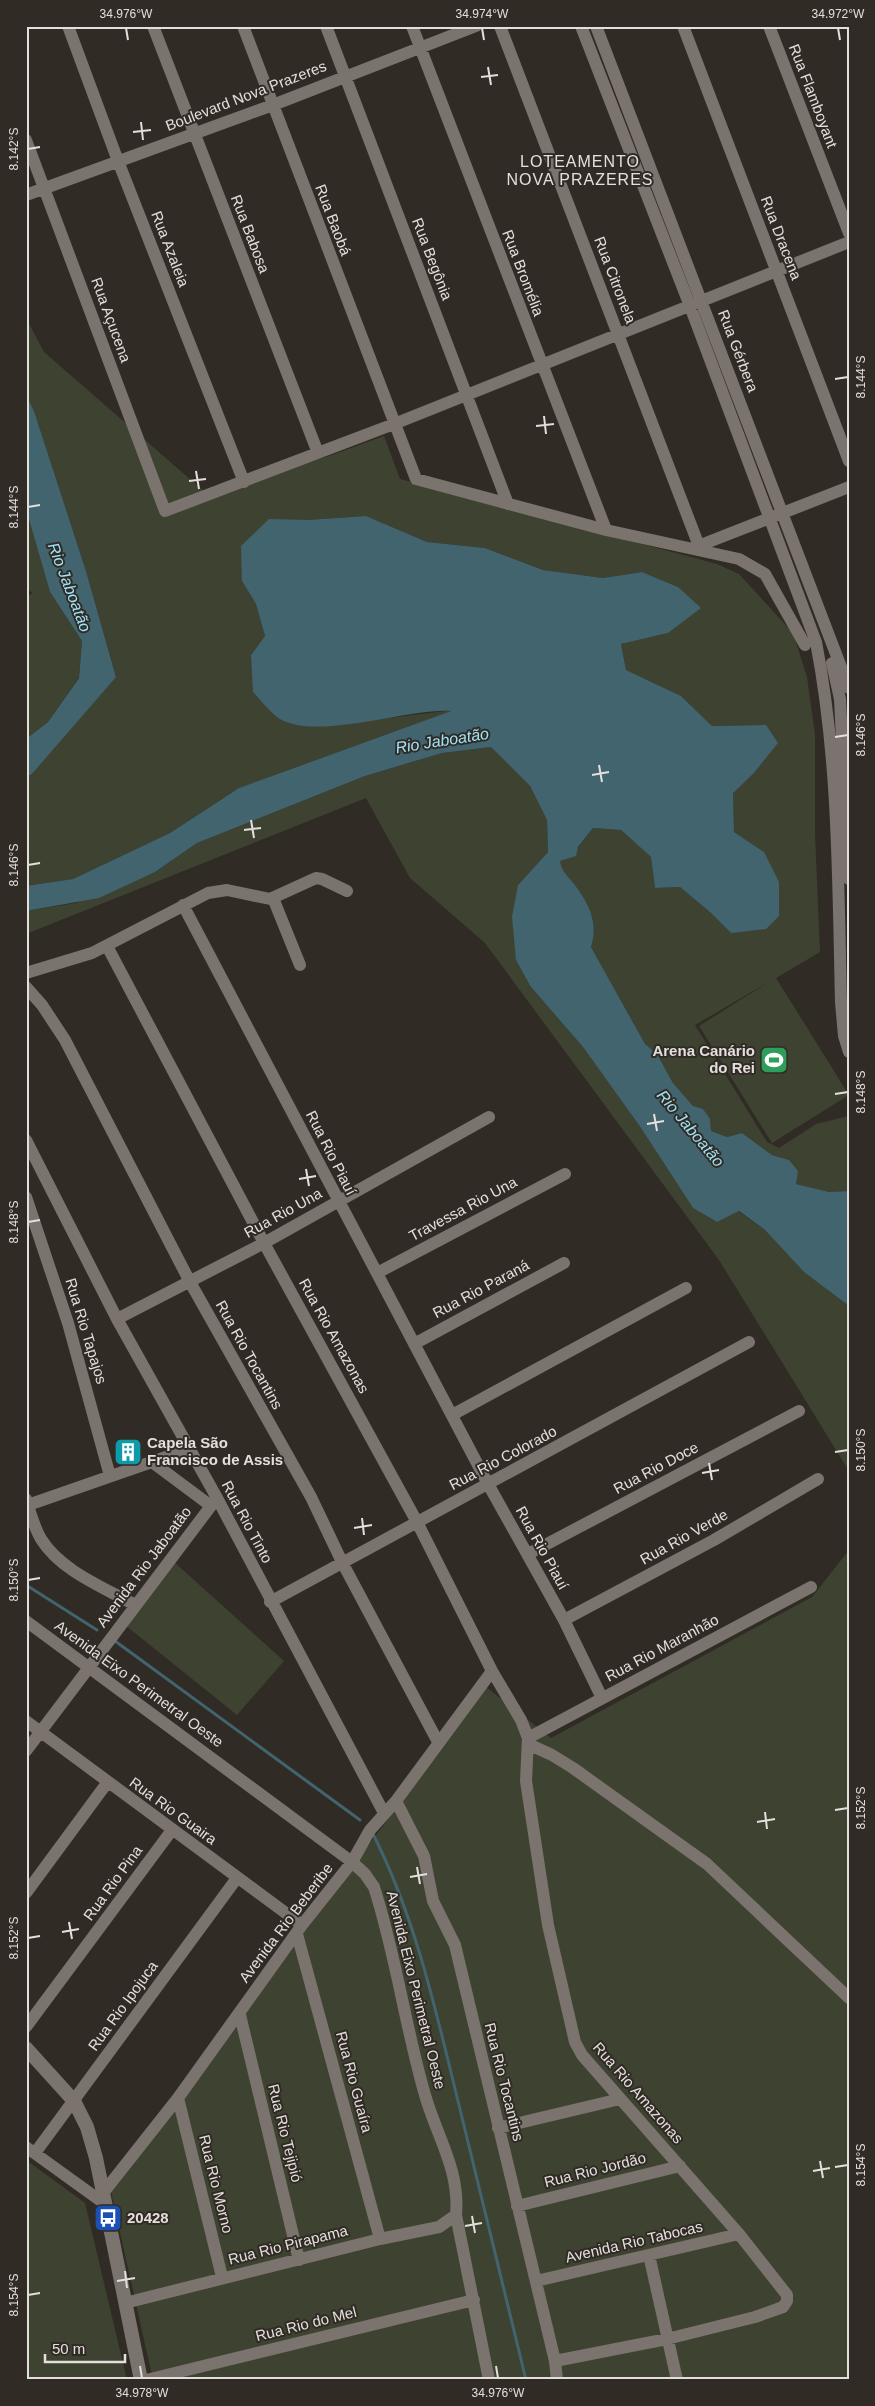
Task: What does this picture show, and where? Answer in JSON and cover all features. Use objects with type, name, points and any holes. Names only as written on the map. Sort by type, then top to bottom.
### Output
[{"type":"street","name":"Rua Azaleia","points":[[68,26],[118,161],[244,482]]},
{"type":"street","name":"Rua Babosa","points":[[153,26],[318,454]]},
{"type":"street","name":"Rua Baobá","points":[[243,26],[416,479],[508,504]]},
{"type":"street","name":"Rua Begônia","points":[[326,26],[508,504]]},
{"type":"street","name":"Rua Bromélia","points":[[412,26],[606,530]]},
{"type":"street","name":"Boulevard Nova Prazeres","points":[[26,195],[272,105],[476,26]]},
{"type":"street","name":"Rua Citronela","points":[[500,26],[618,334],[695,547]]},
{"type":"street","name":"Rua Gérbera","points":[[580,26],[696,303]]},
{"type":"street","name":"Rua Gérbera","points":[[596,26],[696,303],[776,516],[849,688]]},
{"type":"street","name":"Rua Dracena","points":[[683,26],[849,462]]},
{"type":"street","name":"Rua Flamboyant","points":[[769,26],[849,233]]},
{"type":"street","name":"Rua Açucena","points":[[26,140],[165,511],[244,482]]},
{"type":"street","points":[[244,482],[849,242]]},
{"type":"street","points":[[695,547],[849,487]]},
{"type":"street","points":[[508,504],[606,530],[695,547],[739,559],[765,574],[805,645]]},
{"type":"street","points":[[776,516],[816,642],[827,698],[832,759],[841,1002],[844,1036],[849,1052]]},
{"type":"street","points":[[823,624],[840,699],[847,788],[849,879]]},
{"type":"street","points":[[26,973],[76,960],[107,946],[208,893],[227,890],[274,898],[316,878],[346,891]]},
{"type":"street","points":[[274,898],[300,965]]},
{"type":"street","name":"Rua Rio Piauí","points":[[183,905],[488,1484],[564,1620],[602,1698]]},
{"type":"street","name":"Rua Rio Amazonas","points":[[107,946],[264,1243],[417,1522],[492,1671],[521,1720],[528,1741],[526,1781],[548,1925],[570,2028],[582,2055],[739,2234],[787,2295],[787,2301],[783,2307],[773,2311],[667,2339]]},
{"type":"street","name":"Rua Rio Tocantins","points":[[26,987],[42,1005],[65,1040],[190,1282],[311,1498],[342,1562],[438,1742]]},
{"type":"street","name":"Rua Rio Una","points":[[117,1319],[264,1243],[489,1117]]},
{"type":"street","name":"Rua Rio Tinto","points":[[26,1140],[117,1319],[189,1449],[214,1502],[384,1813]]},
{"type":"street","name":"Travessa Rio Una","points":[[377,1273],[565,1174]]},
{"type":"street","name":"Rua Rio Tapajos","points":[[26,1197],[68,1323],[110,1476]]},
{"type":"street","name":"Rua Rio Paraná","points":[[414,1344],[564,1263]]},
{"type":"street","points":[[452,1415],[686,1288]]},
{"type":"street","name":"Rua Rio Colorado","points":[[270,1602],[750,1342]]},
{"type":"street","name":"Rua Rio Doce","points":[[528,1554],[799,1411]]},
{"type":"street","points":[[135,1605],[72,1570],[51,1552],[40,1538],[27,1502],[189,1449]]},
{"type":"street","name":"Rua Rio Tinto","points":[[152,1462],[214,1502]]},
{"type":"street","name":"Rua Rio Verde","points":[[564,1620],[714,1540],[818,1479]]},
{"type":"street","name":"Avenida Rio Jaboatão","points":[[26,1751],[214,1502]]},
{"type":"street","name":"Rua Rio Maranhão","points":[[528,1741],[602,1698],[811,1587]]},
{"type":"street","name":"Avenida Eixo Perimetral Oeste","points":[[26,1621],[352,1862],[369,1880],[379,1903],[424,2094],[456,2180],[458,2197],[456,2215],[488,2380]]},
{"type":"street","name":"Avenida Rio Beberibe","points":[[104,2199],[240,2014],[299,1929],[352,1862],[370,1830],[396,1801],[492,1671]]},
{"type":"street","name":"Rua Rio Guaira","points":[[26,1721],[237,1878],[299,1929]]},
{"type":"street","points":[[528,1741],[572,1768],[707,1864],[849,1998]]},
{"type":"street","points":[[26,1893],[107,1783]]},
{"type":"street","name":"Rua Rio Tocantins","points":[[396,1801],[424,1856],[433,1900],[455,1945],[555,2362],[557,2380]]},
{"type":"street","name":"Rua Rio Pina","points":[[26,2027],[172,1830]]},
{"type":"street","name":"Rua Rio Ipojuca","points":[[30,2150],[74,2101],[237,1878]]},
{"type":"street","name":"Rua Rio Guaíra","points":[[299,1929],[380,2239]]},
{"type":"street","name":"Rua Rio Tejipió","points":[[240,2014],[299,2260]]},
{"type":"street","points":[[26,2048],[74,2101],[87,2127],[96,2158],[141,2380]]},
{"type":"street","name":"Rua Rio Morno","points":[[178,2098],[222,2277]]},
{"type":"street","points":[[498,2128],[620,2099]]},
{"type":"street","points":[[30,2150],[104,2199]]},
{"type":"street","name":"Rua Rio Jordão","points":[[517,2206],[680,2166]]},
{"type":"street","name":"Rua Rio Pirapama","points":[[125,2303],[222,2277],[380,2239],[439,2227],[456,2215]]},
{"type":"street","name":"Avenida Rio Tabocas","points":[[536,2281],[739,2234]]},
{"type":"street","points":[[649,2255],[677,2380]]},
{"type":"street","name":"Rua Rio do Mel","points":[[146,2380],[474,2300]]},
{"type":"street","points":[[555,2362],[667,2339]]},
{"type":"green space","points":[[26,318],[44,352],[207,494],[332,455],[384,436],[400,479],[717,564],[739,574],[793,633],[807,677],[815,735],[815,834],[820,952],[776,978],[849,1095],[772,1143],[699,1026],[772,980],[695,1025],[767,1142],[779,1148],[816,1124],[849,1116],[849,1191],[829,1192],[796,1184],[789,1160],[772,1155],[742,1133],[727,1137],[711,1131],[710,1119],[693,1106],[673,1083],[657,1054],[645,1044],[591,947],[594,930],[591,915],[584,899],[561,865],[560,861],[571,857],[593,828],[621,830],[651,857],[655,888],[680,887],[731,933],[764,852],[734,832],[733,792],[753,774],[766,725],[712,726],[681,696],[626,670],[621,644],[668,633],[678,587],[642,572],[603,578],[543,570],[485,548],[427,542],[366,516],[307,520],[242,581],[256,604],[265,636],[251,655],[323,726],[454,710],[239,788],[170,833],[73,879],[26,886],[26,777],[32,774],[116,676],[86,571],[34,411],[26,395]]},
{"type":"green space","points":[[26,509],[50,592],[82,641],[79,677],[48,722],[26,739],[26,597],[33,593],[26,589]]},
{"type":"green space","points":[[491,747],[530,786],[547,820],[548,852],[518,885],[531,987],[583,1047],[641,1128],[693,1208],[717,1222],[738,1211],[764,1229],[804,1272],[849,1306],[849,1471],[719,1260],[485,943],[410,878],[366,798],[26,934],[26,911],[76,903],[155,872],[197,843],[365,776],[442,753]]},
{"type":"green space","points":[[849,1550],[849,2380],[153,2380],[111,2192],[486,1687],[551,1738],[812,1597]]},
{"type":"green space","points":[[174,1562],[284,1661],[237,1715],[125,1625]]},
{"type":"green space","points":[[26,2160],[85,2203],[127,2380],[26,2380]]},
{"type":"water","name":"Rio Jaboatão","points":[[26,395],[34,411],[86,571],[116,677],[32,774],[26,777],[26,739],[48,722],[79,678],[82,641],[50,592],[26,509]]},
{"type":"water","name":"Rio Jaboatão","points":[[366,516],[427,542],[485,548],[543,570],[603,578],[642,572],[678,587],[701,608],[668,633],[621,644],[626,670],[681,696],[712,726],[766,725],[778,743],[753,774],[733,793],[734,832],[764,852],[779,882],[779,916],[766,929],[731,933],[680,887],[655,888],[651,857],[621,830],[593,828],[578,847],[576,856],[560,861],[563,871],[579,891],[591,914],[594,930],[591,947],[645,1044],[657,1054],[673,1083],[693,1106],[703,1109],[710,1119],[711,1131],[727,1137],[742,1133],[772,1155],[789,1160],[798,1171],[796,1184],[829,1192],[849,1191],[849,1306],[804,1272],[764,1229],[739,1211],[717,1222],[693,1208],[641,1128],[583,1047],[531,987],[516,960],[512,917],[518,885],[548,852],[547,820],[530,786],[491,747],[442,753],[365,776],[197,843],[155,872],[99,898],[26,911],[26,886],[73,879],[170,833],[239,788],[451,711],[433,711],[317,727],[296,725],[276,716],[253,692],[251,655],[265,636],[256,604],[242,581],[241,546],[269,519],[307,520]]},
{"type":"waterway","points":[[26,1585],[97,1630]]},
{"type":"waterway","points":[[115,1641],[360,1820]]},
{"type":"waterway","points":[[373,1834],[401,1897],[432,1996],[526,2380]]},
{"type":"place","name":"Arena Canário do Rei","points":[[774,1060]]},
{"type":"place","name":"Capela São Francisco de Assis","points":[[128,1452]]},
{"type":"place","name":"20428","points":[[108,2218]]},
{"type":"district","name":"LOTEAMENTO NOVA PRAZERES","points":[[580,170]]}]
